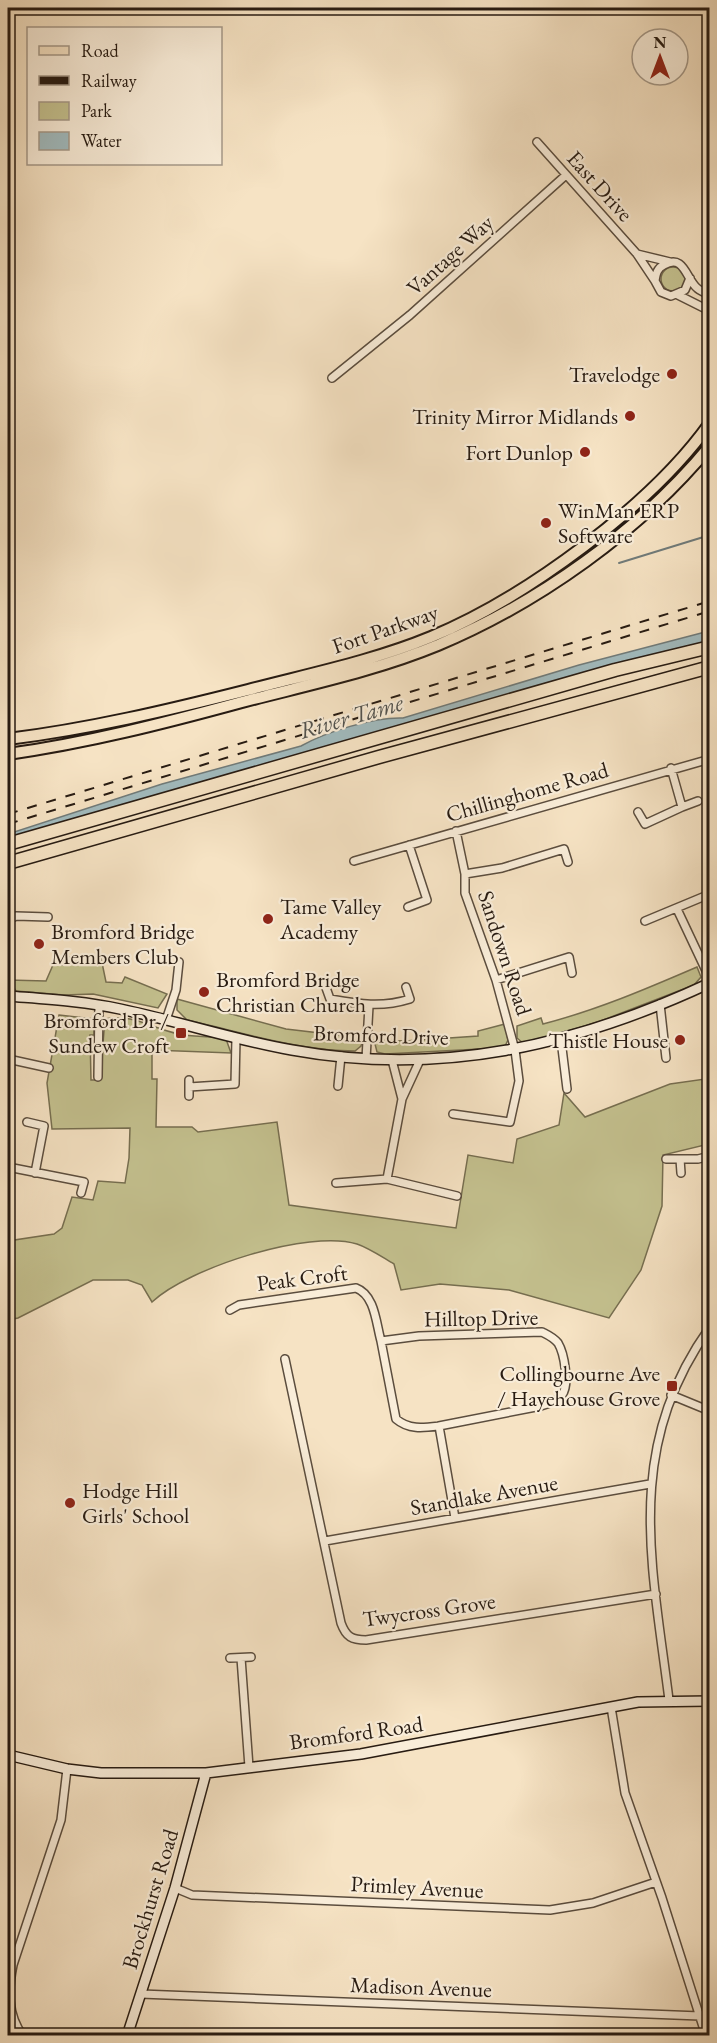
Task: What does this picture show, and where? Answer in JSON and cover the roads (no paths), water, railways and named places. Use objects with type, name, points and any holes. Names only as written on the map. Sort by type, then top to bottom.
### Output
[{"type":"highway","points":[[8,844],[615,669],[710,647]]},
{"type":"highway","points":[[8,863],[401,750],[710,667]]},
{"type":"main road","name":"Fort Parkway","points":[[8,739],[172,710],[383,654],[432,636],[511,594],[605,530],[666,475],[710,423]]},
{"type":"main road","name":"Fort Parkway","points":[[8,754],[125,732],[329,680],[394,661],[463,633],[509,611],[556,581],[611,541],[677,483],[710,446]]},
{"type":"street","name":"East Drive","points":[[537,142],[637,254],[655,281]]},
{"type":"street","name":"Vantage Way","points":[[332,378],[358,360],[566,175]]},
{"type":"street","name":"East Drive","points":[[637,254],[673,262]]},
{"type":"street","points":[[690,278],[686,290],[671,296],[661,292],[655,281],[660,268],[673,262],[684,267],[697,288],[710,296]]},
{"type":"street","points":[[678,295],[710,311]]},
{"type":"street","name":"Chillinghome Road","points":[[354,861],[671,768],[710,759]]},
{"type":"street","points":[[671,768],[682,807]]},
{"type":"street","points":[[638,812],[645,824],[698,801]]},
{"type":"street","name":"Sandown Road","points":[[453,1114],[510,1122],[519,1081],[515,1050],[496,981],[465,893],[465,874],[456,831]]},
{"type":"street","points":[[408,908],[427,900],[409,845]]},
{"type":"street","points":[[465,874],[502,868],[564,849],[568,862]]},
{"type":"street","points":[[645,921],[710,894]]},
{"type":"street","points":[[677,909],[710,981]]},
{"type":"street","points":[[8,921],[16,916],[48,917]]},
{"type":"street","points":[[496,981],[569,957],[572,973]]},
{"type":"street","points":[[166,1020],[176,990],[179,962]]},
{"type":"street","name":"Bromford Drive","points":[[8,996],[99,1006],[293,1050],[366,1059],[420,1060],[468,1058],[561,1040],[616,1023],[710,981]]},
{"type":"street","points":[[325,985],[330,999],[369,1006],[392,1005],[410,999],[406,987]]},
{"type":"street","points":[[660,1004],[666,1058]]},
{"type":"street","points":[[98,1077],[99,1006]]},
{"type":"street","points":[[366,1059],[369,1006]]},
{"type":"street","points":[[189,1096],[189,1084],[235,1084],[236,1038]]},
{"type":"street","points":[[561,1040],[567,1089]]},
{"type":"street","points":[[338,1086],[341,1056]]},
{"type":"street","points":[[8,1059],[49,1068]]},
{"type":"street","points":[[392,1060],[402,1099]]},
{"type":"street","points":[[387,1179],[402,1099],[420,1060]]},
{"type":"street","points":[[27,1122],[44,1126],[35,1173]]},
{"type":"street","points":[[666,1159],[710,1156]]},
{"type":"street","points":[[680,1159],[681,1173]]},
{"type":"street","points":[[8,1167],[84,1182],[81,1193]]},
{"type":"street","points":[[336,1183],[387,1179],[457,1196]]},
{"type":"street","name":"Peak Croft","points":[[230,1310],[239,1305],[356,1288],[365,1293],[371,1302],[381,1341]]},
{"type":"street","points":[[669,1700],[650,1534],[650,1485],[657,1440],[671,1395],[710,1327]]},
{"type":"street","name":"Hilltop Drive","points":[[542,1332],[552,1336],[559,1345],[567,1385],[562,1395],[554,1401],[541,1407],[439,1426],[416,1428],[403,1425],[396,1419],[381,1341],[419,1336],[542,1332]]},
{"type":"street","name":"Twycross Grove","points":[[285,1359],[345,1634],[357,1640],[656,1594]]},
{"type":"street","points":[[671,1395],[710,1412]]},
{"type":"street","points":[[439,1426],[455,1518]]},
{"type":"street","name":"Standlake Avenue","points":[[325,1541],[650,1485]]},
{"type":"street","points":[[230,1658],[251,1657]]},
{"type":"street","points":[[241,1658],[249,1767]]},
{"type":"street","name":"Bromford Road","points":[[8,1755],[68,1769],[134,1774],[206,1773],[361,1754],[611,1707],[669,1700],[710,1701]]},
{"type":"street","points":[[611,1707],[625,1793],[706,2036]]},
{"type":"street","points":[[23,2036],[9,2001],[10,1964],[61,1820],[68,1769]]},
{"type":"street","name":"Brockhurst Road","points":[[127,2036],[175,1888],[206,1773]]},
{"type":"street","name":"Primley Avenue","points":[[175,1888],[192,1895],[550,1910],[593,1904],[656,1882]]},
{"type":"street","name":"Madison Avenue","points":[[141,1994],[700,2016]]},
{"type":"water","points":[[709,631],[709,651],[581,678],[8,845],[8,834],[162,784],[301,746],[350,726],[403,718],[579,665]]},
{"type":"waterway","points":[[619,563],[710,535]]},
{"type":"railway","points":[[8,814],[710,601]]},
{"type":"railway","points":[[8,824],[710,611]]},
{"type":"place","name":"Travelodge","points":[[672,374]]},
{"type":"place","name":"Trinity Mirror Midlands","points":[[630,416]]},
{"type":"place","name":"Fort Dunlop","points":[[585,452]]},
{"type":"place","name":"WinMan ERP Software","points":[[546,523]]},
{"type":"place","name":"Tame Valley Academy","points":[[268,919]]},
{"type":"place","name":"Bromford Bridge Members Club","points":[[39,944]]},
{"type":"place","name":"Bromford Bridge Christian Church","points":[[204,992]]},
{"type":"place","name":"Bromford Dr / Sundew Croft","points":[[181,1033]]},
{"type":"place","name":"Thistle House","points":[[680,1040]]},
{"type":"place","name":"Collingbourne Ave / Hayehouse Grove","points":[[672,1386]]},
{"type":"place","name":"Hodge Hill Girls' School","points":[[70,1503]]},
{"type":"water label","name":"River Tame","points":[[351,716]]}]
